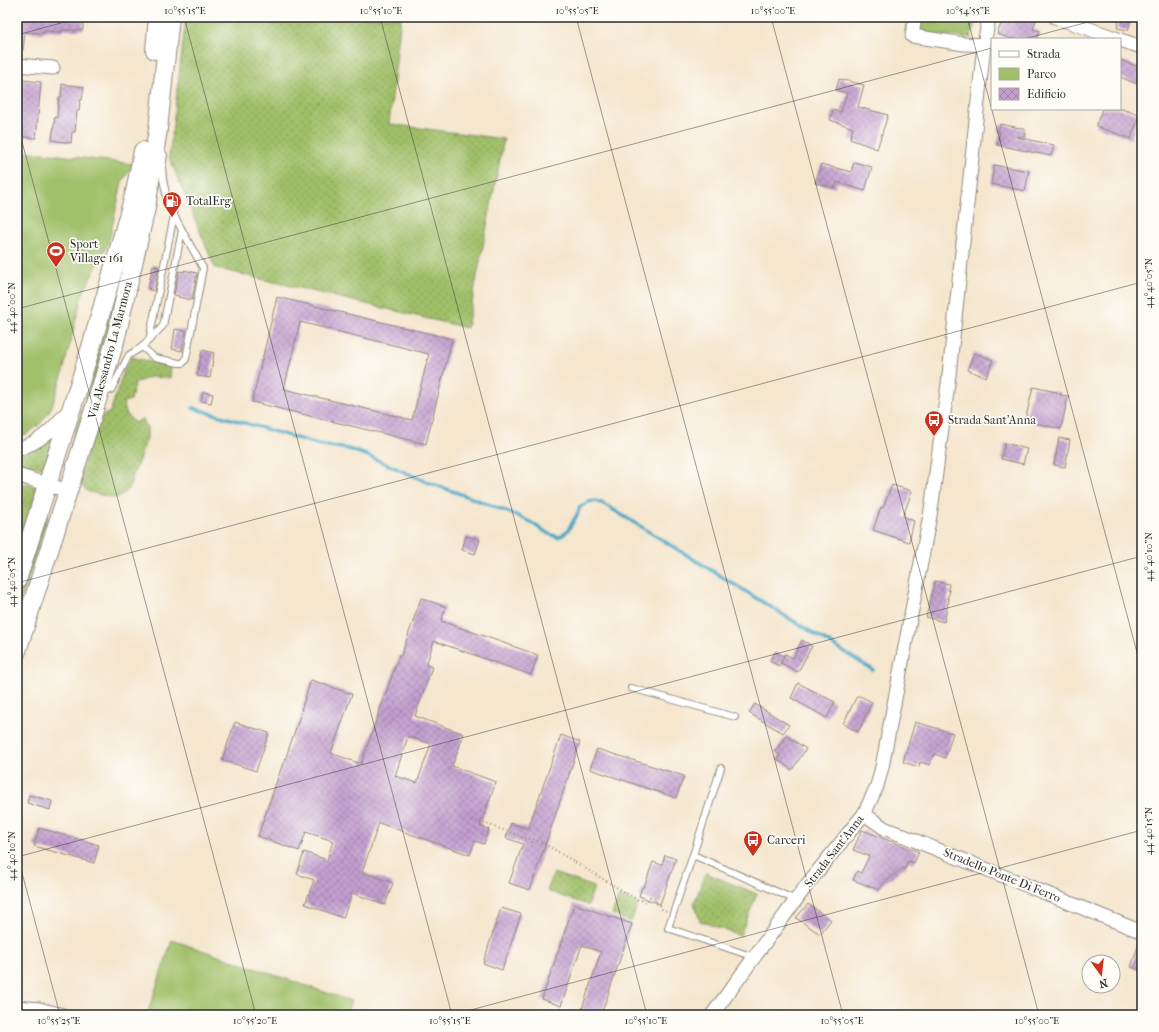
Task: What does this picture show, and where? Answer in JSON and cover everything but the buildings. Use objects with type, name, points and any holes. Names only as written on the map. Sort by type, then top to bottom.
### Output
[{"type":"main road","name":"Via Alessandro La Marmora","points":[[17,580],[92,344],[135,192],[144,145],[154,70],[158,17]]},
{"type":"main road","name":"Via Alessandro La Marmora","points":[[17,651],[115,341],[146,208],[156,144],[170,17]]},
{"type":"street","points":[[915,17],[912,36],[964,44],[984,45]]},
{"type":"street","name":"Strada Sant'Anna","points":[[712,1015],[809,882],[864,814],[877,786],[882,767],[931,510],[948,384],[984,45],[989,17]]},
{"type":"street","points":[[1055,17],[1116,38]]},
{"type":"street","points":[[1121,40],[1142,47]]},
{"type":"street","points":[[17,65],[53,68]]},
{"type":"street","points":[[17,449],[32,444],[46,435],[72,407]]},
{"type":"street","points":[[17,475],[68,491]]},
{"type":"street","name":"Stradello Ponte Di Ferro","points":[[864,814],[884,828],[1142,932]]},
{"type":"street","points":[[17,1007],[39,1009],[63,1015]]},
{"type":"lane","points":[[142,347],[155,358],[183,363],[186,359],[203,268],[168,204],[162,167],[164,155],[156,144]]},
{"type":"lane","points":[[149,340],[174,215]]},
{"type":"lane","points":[[99,394],[111,390],[129,355],[142,347],[164,326],[182,230]]},
{"type":"lane","points":[[631,688],[735,717]]},
{"type":"lane","points":[[721,768],[668,928],[754,957]]},
{"type":"lane","points":[[692,855],[796,900]]},
{"type":"path","points":[[964,44],[970,17]]},
{"type":"path","points":[[470,822],[472,819],[531,840],[530,841],[532,842],[533,839],[545,844],[636,899],[648,902],[650,897],[656,899],[655,903],[660,905],[662,909],[673,913]]},
{"type":"green space","points":[[186,17],[401,17],[389,124],[504,139],[467,328],[215,268],[169,157]]},
{"type":"green space","points":[[911,17],[976,17],[971,38],[910,32]]},
{"type":"green space","name":"Sport Village 161","points":[[17,150],[133,164],[122,182],[109,241],[82,295],[62,376],[49,412],[40,424],[27,434],[17,437]]},
{"type":"green space","points":[[129,239],[117,311],[67,467],[65,467],[64,466],[94,373],[102,334]]},
{"type":"green space","points":[[132,357],[171,367],[170,378],[150,377],[135,383],[131,400],[123,402],[126,413],[134,423],[143,419],[147,428],[147,438],[128,490],[119,497],[112,498],[87,491],[80,484],[80,475],[98,418],[110,412],[125,368]]},
{"type":"green space","points":[[55,431],[45,469],[17,461],[17,455]]},
{"type":"green space","points":[[17,482],[38,487],[21,540],[17,518]]},
{"type":"green space","points":[[45,515],[48,515],[20,603],[17,617],[17,598]]},
{"type":"green space","points":[[554,873],[594,887],[588,905],[547,891]]},
{"type":"green space","points":[[706,873],[757,894],[740,936],[700,921],[694,903]]},
{"type":"green space","points":[[619,896],[638,904],[631,922],[612,914]]},
{"type":"green space","points":[[172,940],[351,1001],[346,1015],[147,1015]]},
{"type":"waterway","points":[[193,408],[317,444],[348,449],[366,455],[427,482],[518,516],[549,534],[558,537],[563,535],[568,530],[580,507],[588,502],[595,501],[604,504],[873,670]]},
{"type":"place","name":"TotalErg","points":[[172,218]]},
{"type":"place","name":"Sport Village 161","points":[[56,268]]},
{"type":"place","name":"Strada Sant'Anna","points":[[934,437]]},
{"type":"place","name":"Carceri","points":[[753,857]]}]
